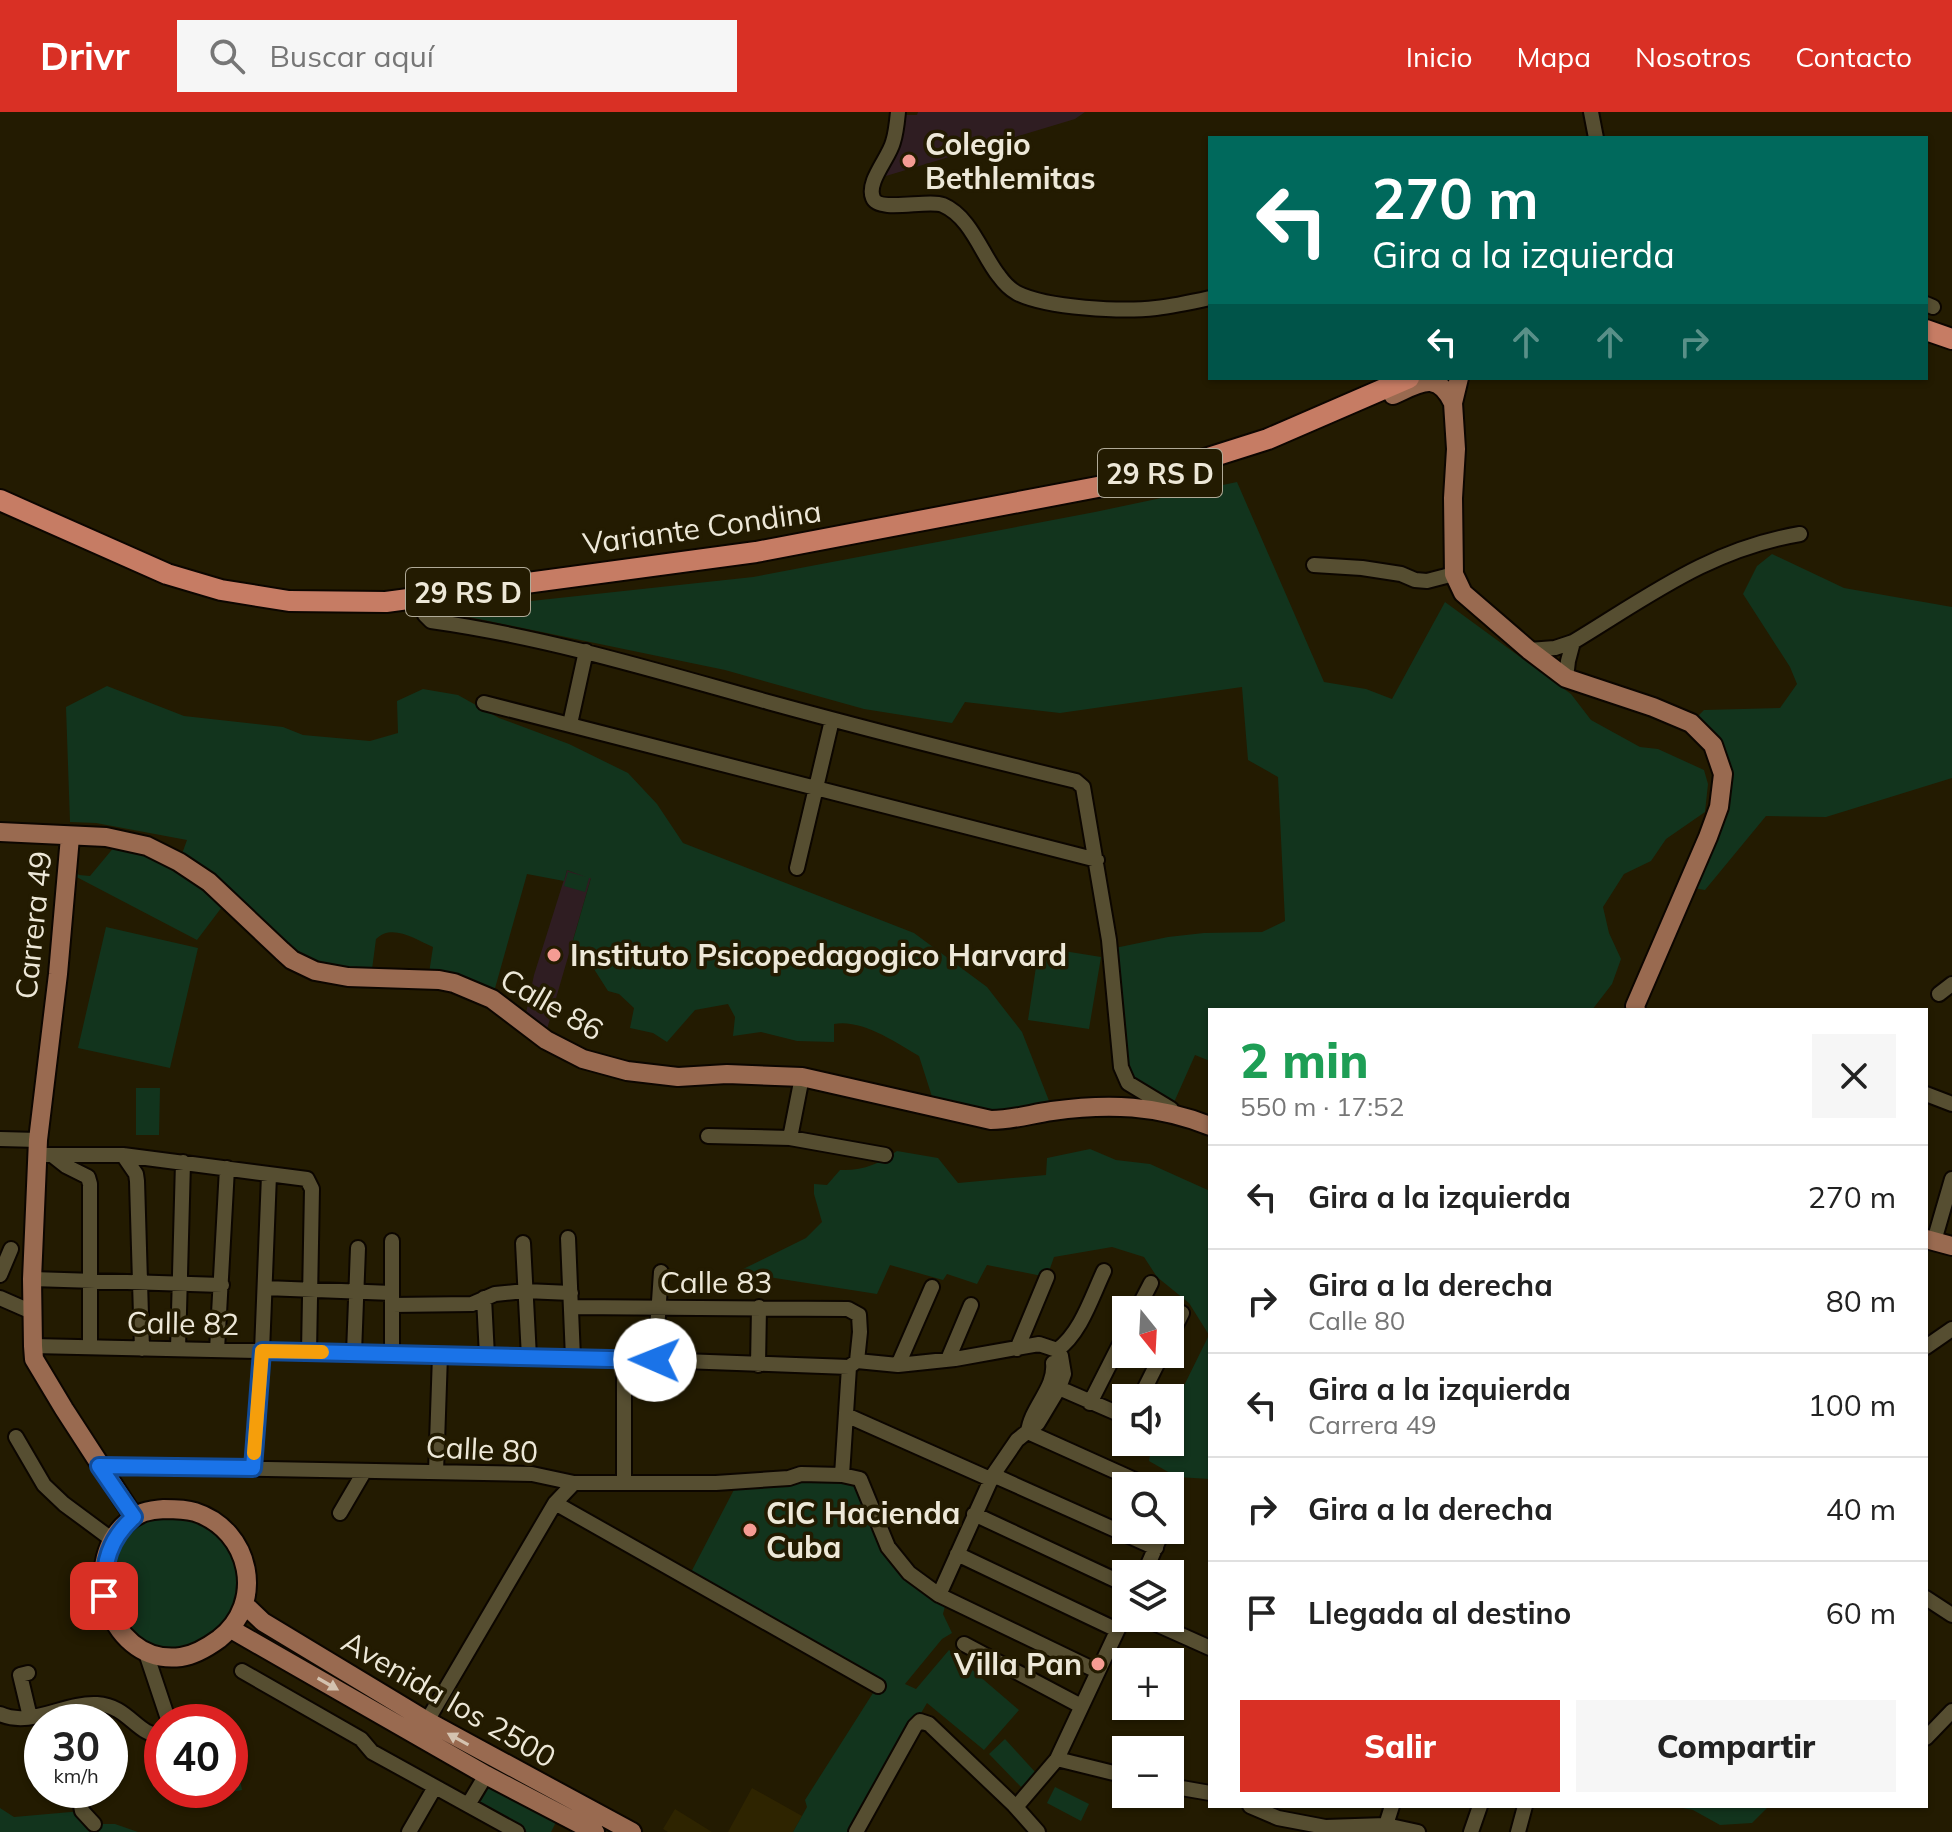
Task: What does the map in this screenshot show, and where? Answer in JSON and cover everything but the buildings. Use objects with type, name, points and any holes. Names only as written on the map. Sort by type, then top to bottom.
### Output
[{"type":"highway","points":[[1928,331],[1952,339]]},
{"type":"highway","name":"Variante Condina","points":[[0,500],[167,574],[221,590],[322,603],[424,598],[716,559],[1145,478],[1245,447],[1404,380]]},
{"type":"main road","points":[[1459,380],[1453,403],[1456,449],[1454,574],[1463,593],[1566,678],[1691,723],[1713,745],[1723,774],[1719,807],[1636,1008]]},
{"type":"main road","points":[[1325,415],[1369,405],[1429,381],[1446,389],[1453,403]]},
{"type":"main road","name":"Calle 86","points":[[0,832],[106,837],[131,841],[162,852],[209,882],[292,960],[315,971],[348,977],[454,983],[492,999],[546,1040],[583,1059],[627,1071],[678,1077],[727,1074],[802,1077],[991,1120],[1011,1120],[1053,1111],[1116,1108],[1178,1113],[1208,1125]]},
{"type":"main road","name":"Carrera 49","points":[[70,837],[32,1279],[34,1359],[134,1517]]},
{"type":"main road","points":[[180,1509],[204,1516],[224,1529],[237,1545],[245,1568],[245,1605],[231,1629],[197,1652],[172,1657],[146,1653],[118,1628],[104,1596],[106,1557],[114,1541],[134,1517],[143,1512],[180,1509]]},
{"type":"main road","name":"Avenida los 2500","points":[[245,1605],[263,1622],[427,1721],[632,1832]]},
{"type":"main road","name":"Avenida los 2500","points":[[231,1629],[486,1775],[595,1832]]},
{"type":"street","points":[[898,112],[893,144],[872,187],[873,198],[887,206],[923,202],[941,204],[952,210],[971,232],[998,275],[1018,294],[1034,299],[1124,310],[1158,308],[1208,298]]},
{"type":"street","points":[[1591,112],[1596,136]]},
{"type":"street","points":[[1364,398],[1386,380]]},
{"type":"street","points":[[1529,650],[1555,648],[1573,642],[1715,558],[1766,540],[1800,534]]},
{"type":"street","points":[[1314,565],[1362,568],[1427,581],[1454,574]]},
{"type":"street","points":[[424,598],[425,615],[431,621],[498,630],[586,651],[832,720],[1076,781],[1083,787],[1097,860],[1109,940],[1121,1067],[1128,1083],[1178,1113]]},
{"type":"street","points":[[1566,678],[1573,642]]},
{"type":"street","points":[[570,724],[586,651]]},
{"type":"street","points":[[484,703],[1097,860]]},
{"type":"street","points":[[797,868],[832,720]]},
{"type":"street","points":[[1939,994],[1952,984]]},
{"type":"street","points":[[790,1138],[802,1077]]},
{"type":"street","points":[[1928,1095],[1952,1104]]},
{"type":"street","points":[[708,1136],[790,1138],[885,1155]]},
{"type":"street","points":[[0,1139],[42,1150],[123,1155],[307,1179],[312,1189],[309,1352]]},
{"type":"street","points":[[42,1150],[88,1177],[90,1184],[90,1347]]},
{"type":"street","points":[[123,1155],[136,1174],[137,1181],[142,1349]]},
{"type":"street","points":[[178,1349],[183,1162]]},
{"type":"street","points":[[217,1350],[227,1168]]},
{"type":"street","points":[[253,1468],[262,1351],[269,1175]]},
{"type":"street","points":[[1937,1242],[1952,1179]]},
{"type":"street","points":[[568,1238],[573,1358]]},
{"type":"street","points":[[392,1241],[392,1354]]},
{"type":"street","points":[[523,1243],[529,1357]]},
{"type":"street","points":[[354,1353],[358,1248]]},
{"type":"street","points":[[0,1275],[11,1249]]},
{"type":"street","points":[[1097,1671],[939,1595],[992,1477],[1017,1440],[1038,1423],[1059,1388],[1064,1363],[1057,1350],[1066,1344],[1079,1324],[1104,1271]]},
{"type":"street","points":[[655,1360],[661,1272]]},
{"type":"street","points":[[1028,1432],[1030,1419],[1050,1383],[1054,1366],[1050,1356],[1044,1352],[1020,1349],[1047,1277]]},
{"type":"street","points":[[32,1279],[222,1285]]},
{"type":"street","points":[[1144,1296],[1151,1283]]},
{"type":"street","points":[[898,1365],[932,1287]]},
{"type":"street","name":"Calle 83","points":[[265,1288],[356,1292],[392,1299],[472,1304],[495,1294],[525,1291],[571,1300],[658,1308],[848,1309],[859,1315],[860,1332],[853,1364]]},
{"type":"street","points":[[0,1298],[32,1312]]},
{"type":"street","points":[[484,1298],[487,1356]]},
{"type":"street","points":[[949,1357],[971,1305]]},
{"type":"street","points":[[758,1365],[759,1307]]},
{"type":"street","points":[[1928,1346],[1952,1329]]},
{"type":"street","name":"Calle 82","points":[[33,1346],[624,1359],[758,1365],[898,1365],[1039,1344],[1057,1350]]},
{"type":"street","points":[[436,1472],[440,1355]]},
{"type":"street","points":[[624,1359],[624,1482]]},
{"type":"street","points":[[1090,1403],[1112,1360]]},
{"type":"street","points":[[842,1475],[853,1364]]},
{"type":"street","points":[[1059,1388],[1112,1412]]},
{"type":"street","points":[[846,1415],[1156,1548]]},
{"type":"street","points":[[1028,1432],[1117,1472]]},
{"type":"street","points":[[16,1437],[44,1485],[114,1541]]},
{"type":"street","name":"Calle 80","points":[[99,1466],[532,1474],[574,1483],[716,1483],[789,1478],[801,1474],[842,1475],[860,1479],[880,1529],[898,1561],[939,1595]]},
{"type":"street","points":[[340,1513],[364,1472]]},
{"type":"street","points":[[427,1721],[555,1503],[574,1483]]},
{"type":"street","points":[[555,1503],[878,1686]]},
{"type":"street","points":[[974,1514],[1112,1578]]},
{"type":"street","points":[[1150,1560],[1158,1544]]},
{"type":"street","points":[[957,1554],[1112,1628]]},
{"type":"street","points":[[1928,1599],[1952,1615]]},
{"type":"street","points":[[1015,1806],[1057,1759],[1116,1632]]},
{"type":"street","points":[[1174,1632],[1208,1647]]},
{"type":"street","points":[[964,1644],[1081,1706]]},
{"type":"street","points":[[146,1653],[163,1704]]},
{"type":"street","points":[[242,1671],[361,1739],[372,1752],[509,1830]]},
{"type":"street","points":[[27,1704],[20,1675],[28,1673]]},
{"type":"street","points":[[1928,1736],[1952,1711]]},
{"type":"street","points":[[0,1714],[24,1719]]},
{"type":"street","points":[[128,1715],[144,1731]]},
{"type":"street","points":[[856,1832],[920,1721],[929,1724],[1038,1832]]},
{"type":"street","points":[[1057,1759],[1112,1773]]},
{"type":"street","points":[[468,1805],[486,1775]]},
{"type":"street","points":[[409,1832],[435,1787]]},
{"type":"street","points":[[1184,1788],[1208,1793]]},
{"type":"street","points":[[81,1808],[94,1824]]},
{"type":"street","points":[[1260,1808],[1280,1812],[1324,1830],[1386,1825],[1410,1831]]},
{"type":"street","points":[[1386,1825],[1391,1808]]},
{"type":"street","points":[[1471,1832],[1479,1808]]},
{"type":"street","points":[[1518,1832],[1524,1808]]},
{"type":"shaded area","name":"Colegio Bethlemitas","points":[[918,112],[1085,112],[1075,119],[876,179],[898,115],[917,115]]},
{"type":"shaded area","name":"Instituto Psicopedagogico Harvard","points":[[567,870],[591,878],[545,1036],[525,1018],[534,975]]},
{"type":"shaded area","points":[[752,1788],[802,1816],[793,1832],[728,1832]]},
{"type":"shaded area","points":[[675,1809],[712,1832],[668,1832],[663,1829]]},
{"type":"green space","points":[[1237,482],[1324,682],[1366,689],[1392,699],[1445,602],[1571,694],[1591,720],[1640,747],[1658,749],[1704,770],[1708,784],[1705,812],[1666,839],[1651,861],[1624,874],[1603,907],[1609,933],[1621,959],[1612,984],[1594,1008],[1208,1008],[1208,1060],[1195,1055],[1171,1109],[1126,1078],[1110,949],[1168,937],[1262,932],[1285,921],[1278,777],[1248,760],[1242,687],[1060,713],[965,702],[952,723],[864,709],[725,670],[440,611],[753,577]]},
{"type":"green space","points":[[1772,554],[1844,588],[1952,607],[1952,778],[1826,817],[1766,816],[1705,890],[1687,887],[1722,782],[1691,723],[1704,710],[1780,708],[1797,684],[1790,667],[1743,594],[1757,566]]},
{"type":"green space","points":[[107,686],[184,716],[283,727],[303,735],[370,741],[398,733],[397,701],[423,689],[458,695],[499,718],[569,744],[628,773],[657,804],[683,843],[914,933],[987,987],[1022,1032],[1053,1111],[1021,1118],[935,1106],[919,1056],[878,1033],[856,1025],[834,1024],[834,1042],[797,1041],[761,1032],[733,1036],[735,1017],[728,1004],[695,1010],[667,1042],[653,1033],[630,1028],[634,1008],[619,994],[608,991],[587,958],[570,951],[591,878],[585,892],[564,886],[568,872],[586,877],[567,870],[564,881],[527,874],[492,999],[428,980],[433,947],[396,932],[382,934],[376,939],[371,977],[306,967],[228,899],[197,940],[67,872],[90,876],[120,840],[179,862],[187,840],[96,823],[70,822],[66,707]]},
{"type":"green space","points":[[106,927],[198,948],[170,1068],[78,1048]]},
{"type":"green space","points":[[1039,947],[1101,957],[1089,1029],[1028,1020]]},
{"type":"green space","points":[[136,1088],[160,1088],[159,1135],[136,1135]]},
{"type":"green space","points":[[1090,1149],[1116,1160],[1150,1164],[1208,1190],[1208,1333],[1184,1296],[1157,1277],[1144,1257],[1112,1247],[1054,1257],[1047,1277],[987,1265],[977,1284],[947,1274],[943,1280],[890,1265],[877,1294],[737,1272],[806,1238],[822,1222],[814,1184],[827,1185],[840,1170],[870,1166],[897,1151],[938,1158],[958,1183],[1046,1175],[1047,1158]]},
{"type":"green space","points":[[1208,1337],[1208,1479],[1184,1477],[1184,1472],[1168,1472],[1149,1461],[1150,1456],[1184,1456],[1184,1386]]},
{"type":"green space","points":[[860,1479],[890,1559],[947,1598],[943,1614],[952,1633],[942,1639],[905,1684],[916,1689],[949,1650],[1019,1710],[984,1750],[927,1703],[850,1832],[793,1832],[807,1807],[805,1800],[873,1693],[880,1690],[688,1578],[738,1482]]},
{"type":"green space","points":[[203,1516],[245,1568],[231,1629],[162,1657],[111,1615],[114,1541],[134,1517]]},
{"type":"green space","points":[[1005,1739],[1036,1773],[1021,1787],[989,1754]]},
{"type":"green space","points":[[489,1781],[557,1820],[551,1832],[527,1832],[476,1805]]},
{"type":"green space","points":[[1055,1787],[1089,1804],[1081,1821],[1047,1803]]},
{"type":"green space","points":[[0,1808],[14,1817],[82,1811],[94,1824],[115,1824],[138,1832],[0,1832]]},
{"type":"green space","points":[[1682,1808],[1767,1808],[1752,1823],[1720,1825],[1693,1810]]},
{"type":"slow traffic","points":[[254,1453],[262,1351],[322,1352]]},
{"type":"place","name":"Colegio Bethlemitas","points":[[909,161]]},
{"type":"place","name":"Instituto Psicopedagogico Harvard","points":[[554,955]]},
{"type":"place","name":"CIC Hacienda Cuba","points":[[750,1530]]},
{"type":"place","name":"Villa Pan","points":[[1098,1664]]},
{"type":"route","points":[[104,1596],[106,1557],[125,1525],[134,1517],[99,1466],[253,1468],[262,1351],[655,1360]]}]
